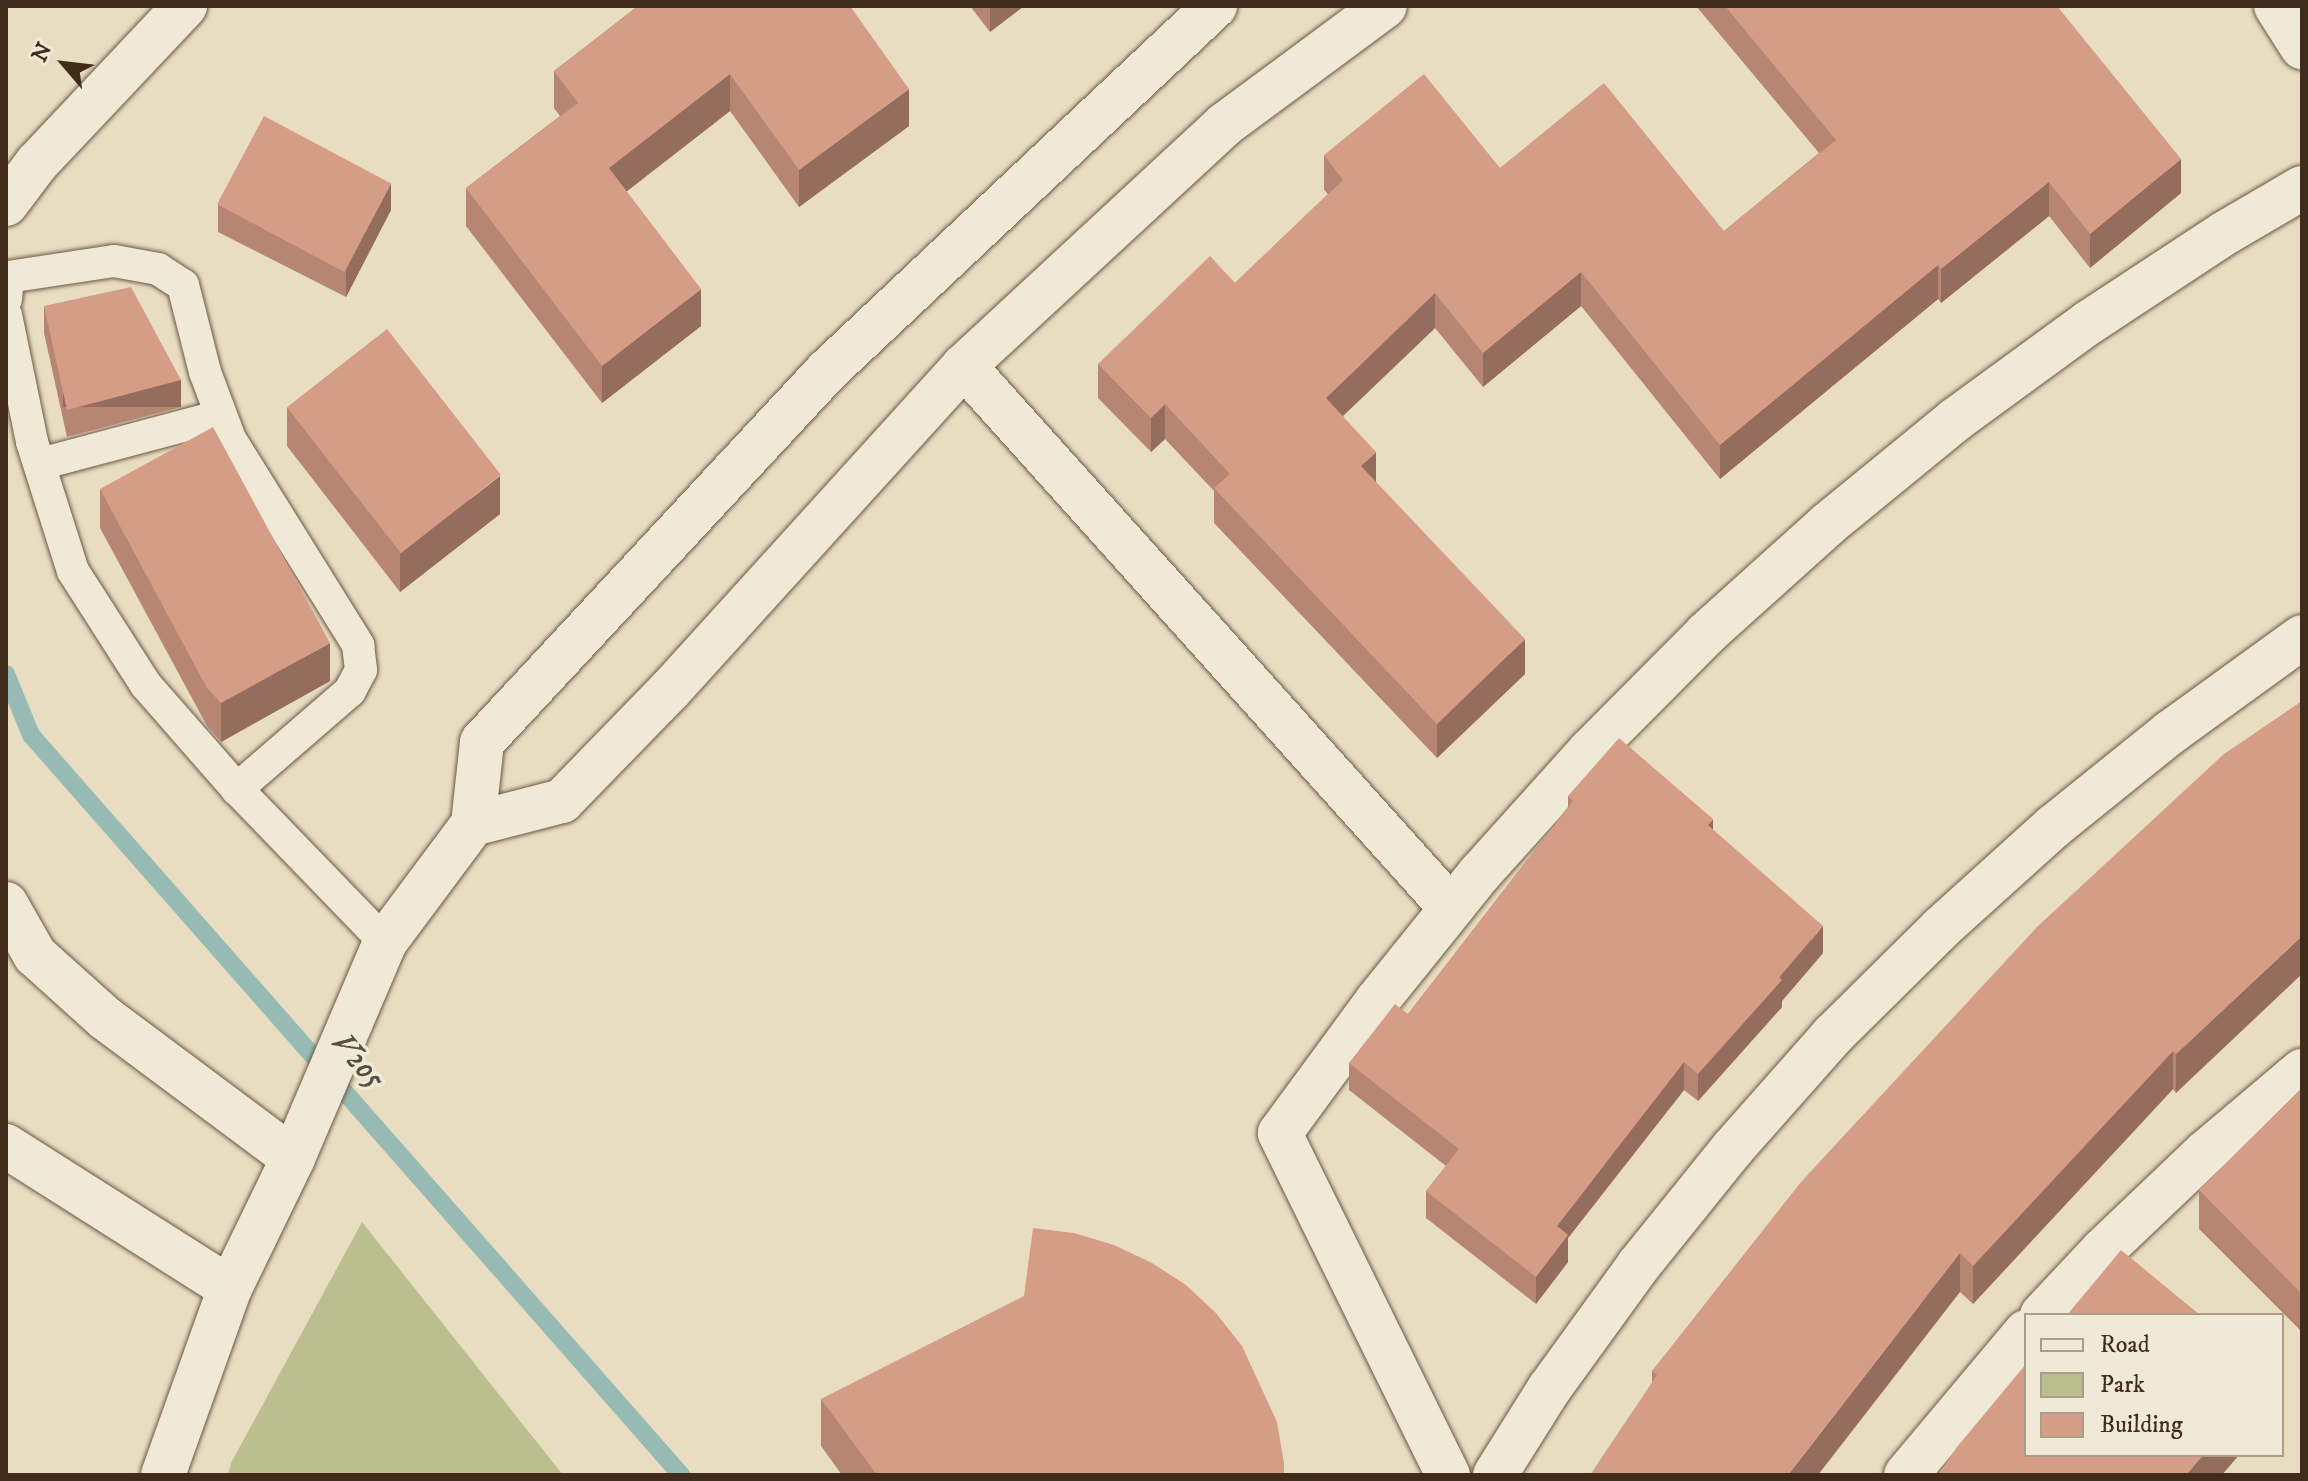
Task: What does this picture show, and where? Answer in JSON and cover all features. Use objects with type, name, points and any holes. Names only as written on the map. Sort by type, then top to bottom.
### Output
[{"type":"street","points":[[6,204],[37,163],[185,6]]},
{"type":"street","points":[[163,1475],[230,1288],[293,1158],[385,942],[473,824],[482,742],[827,371],[1215,6]]},
{"type":"street","points":[[473,824],[562,801],[671,689],[964,366],[1224,125],[1385,6]]},
{"type":"street","points":[[2276,6],[2302,47]]},
{"type":"street","points":[[1448,1475],[1280,1133],[1451,908],[1590,751],[1706,634],[1828,524],[1955,420],[2088,323],[2225,233],[2302,188]]},
{"type":"street","points":[[964,366],[1451,908]]},
{"type":"street","points":[[1495,1475],[1549,1389],[1638,1266],[1733,1148],[1833,1035],[1941,928],[2054,826],[2171,732],[2302,637]]},
{"type":"street","points":[[6,904],[35,955],[105,1018],[293,1158]]},
{"type":"street","points":[[2044,1313],[2102,1251],[2206,1152],[2302,1071]]},
{"type":"street","points":[[6,1146],[230,1288]]},
{"type":"street","points":[[1906,1475],[2024,1334]]},
{"type":"lane","points":[[6,299],[8,277],[114,261],[158,269],[183,285],[205,372],[230,439],[358,645],[361,670],[350,691],[237,789]]},
{"type":"lane","points":[[6,315],[40,464],[73,571],[146,685],[237,789],[385,942]]},
{"type":"lane","points":[[40,464],[221,416]]},
{"type":"green space","points":[[362,1222],[563,1475],[228,1475],[231,1463]]},
{"type":"building","points":[[638,6],[850,6],[909,89],[799,170],[730,74],[609,168],[701,289],[602,366],[466,188],[578,103],[554,71]]},
{"type":"building","points":[[1725,6],[2057,6],[2181,159],[2090,234],[2049,182],[1941,269],[1938,265],[1720,445],[1581,272],[1483,353],[1435,293],[1326,398],[1376,452],[1361,466],[1525,639],[1437,724],[1214,488],[1230,474],[1165,404],[1151,418],[1098,364],[1210,256],[1235,283],[1343,180],[1324,155],[1424,74],[1500,168],[1604,83],[1724,231],[1836,140]]},
{"type":"building","points":[[264,116],[391,184],[344,272],[217,204]]},
{"type":"building","points":[[131,287],[181,380],[67,410],[44,306]]},
{"type":"building","points":[[387,329],[501,475],[401,553],[287,407]]},
{"type":"building","points":[[213,427],[330,643],[221,703],[207,688],[100,489]]},
{"type":"building","points":[[2302,701],[2302,936],[2176,1054],[2173,1051],[1973,1266],[1960,1253],[1788,1475],[1590,1475],[1657,1375],[1652,1371],[1801,1182],[2038,926],[2224,754]]},
{"type":"building","points":[[1619,738],[1713,819],[1708,825],[1823,926],[1779,977],[1782,980],[1698,1074],[1684,1062],[1557,1226],[1568,1235],[1536,1277],[1426,1191],[1459,1149],[1349,1063],[1395,1004],[1408,1014],[1573,801],[1568,796]]},
{"type":"building","points":[[2302,1088],[2302,1294],[2199,1190]]},
{"type":"building","points":[[1033,1228],[1074,1233],[1114,1245],[1152,1263],[1186,1285],[1216,1313],[1242,1346],[1277,1422],[1284,1475],[877,1475],[821,1399],[1024,1296]]},
{"type":"building","points":[[2121,1250],[2198,1313],[2069,1313]]},
{"type":"building","points":[[2024,1366],[2024,1457],[2201,1457],[2186,1475],[1938,1475],[1957,1447]]},
{"type":"waterway","name":"V205","points":[[6,674],[31,735],[681,1475]]}]
